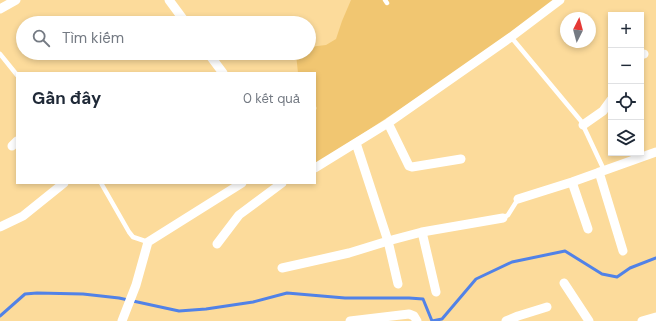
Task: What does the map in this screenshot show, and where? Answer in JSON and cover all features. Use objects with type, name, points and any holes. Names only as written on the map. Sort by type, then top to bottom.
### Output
[{"type":"street","points":[[0,9],[16,0]]},
{"type":"street","points":[[169,0],[181,16]]},
{"type":"street","points":[[316,167],[388,123],[511,37],[560,0]]},
{"type":"street","points":[[213,60],[222,72]]},
{"type":"street","points":[[583,125],[603,111],[608,104]]},
{"type":"street","points":[[388,123],[409,166],[412,167],[461,159]]},
{"type":"street","points":[[356,143],[388,241],[398,284]]},
{"type":"street","points":[[518,199],[572,182],[656,152]]},
{"type":"street","points":[[602,171],[623,251]]},
{"type":"street","points":[[572,182],[588,229]]},
{"type":"street","points":[[0,227],[23,216],[63,184]]},
{"type":"street","points":[[122,321],[132,295],[148,242],[240,184]]},
{"type":"street","points":[[217,244],[239,215],[281,184]]},
{"type":"street","points":[[282,268],[349,253],[422,232],[503,218]]},
{"type":"street","points":[[422,232],[436,292]]},
{"type":"street","points":[[564,283],[589,321]]},
{"type":"street","points":[[506,321],[547,307]]},
{"type":"street","points":[[350,321],[409,314],[414,316],[417,321]]},
{"type":"street","points":[[642,321],[656,317]]},
{"type":"lane","points":[[511,37],[581,121],[602,171]]},
{"type":"lane","points":[[0,54],[16,74]]},
{"type":"lane","points":[[103,184],[129,232],[133,237],[148,242]]},
{"type":"lane","points":[[503,218],[508,215],[518,199]]},
{"type":"shaded area","points":[[351,0],[554,0],[436,85],[316,163],[316,72],[298,72],[297,60],[316,60],[316,46],[326,45],[336,39]]},
{"type":"waterway","points":[[0,316],[25,294],[37,293],[83,294],[119,298],[179,311],[206,309],[253,302],[287,293],[345,298],[423,299],[432,321],[442,319],[476,279],[512,262],[565,251],[602,274],[617,277],[630,268],[656,258]]}]
